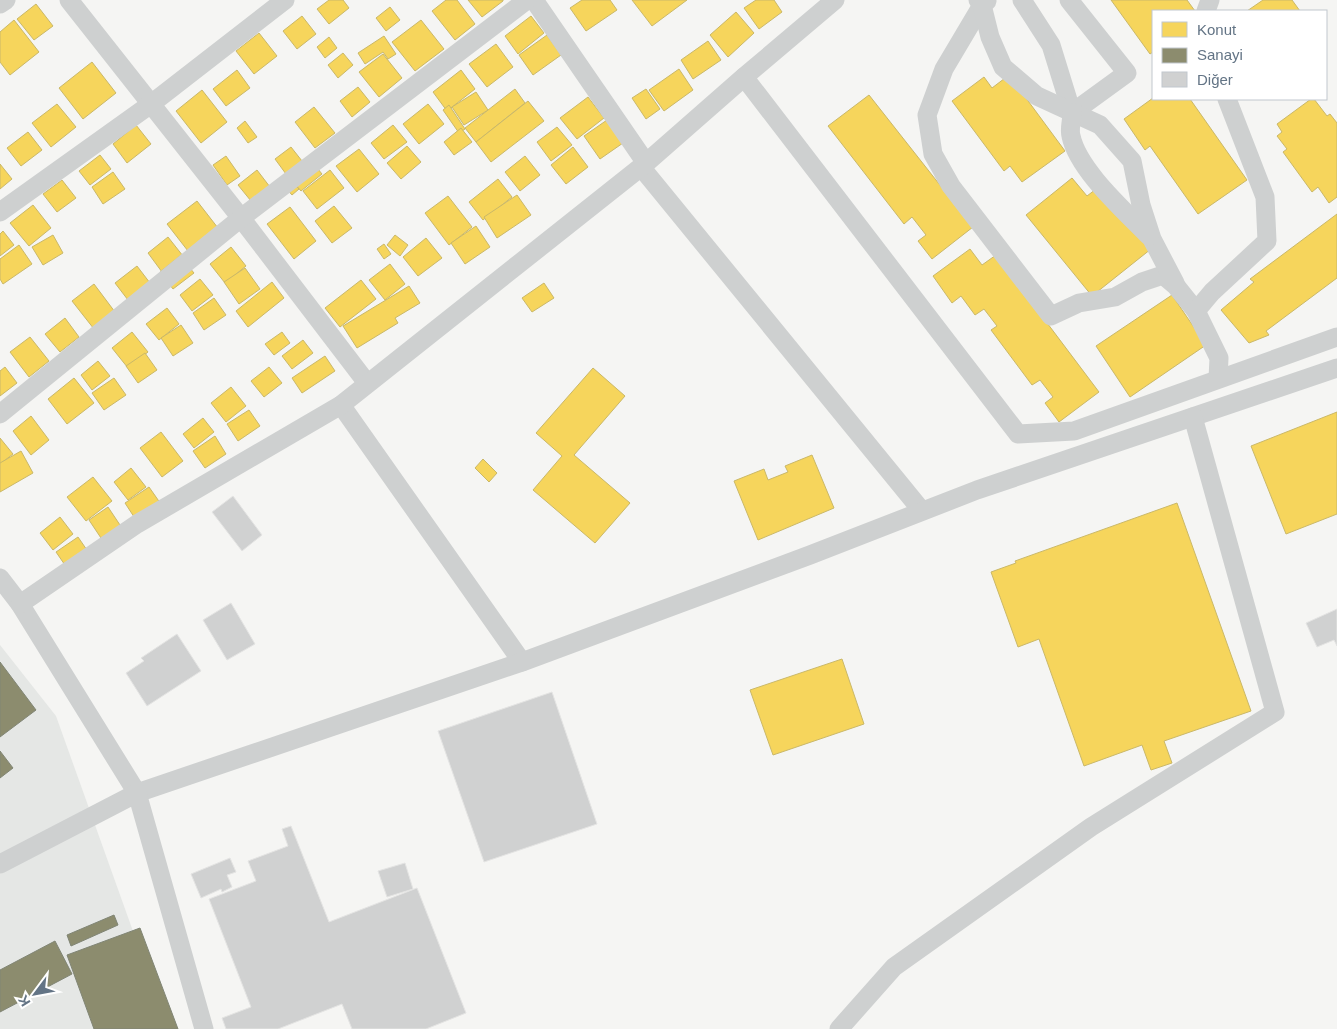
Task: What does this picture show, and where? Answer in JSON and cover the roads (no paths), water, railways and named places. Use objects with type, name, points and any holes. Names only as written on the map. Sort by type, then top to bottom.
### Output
[{"type":"street","points":[[0,4],[6,0]]},
{"type":"street","points":[[69,0],[241,218],[367,383]]},
{"type":"street","points":[[0,212],[151,104],[284,0]]},
{"type":"street","points":[[0,414],[241,218],[527,0]]},
{"type":"street","points":[[534,0],[643,165],[922,511]]},
{"type":"street","points":[[20,604],[137,524],[341,405],[643,165],[835,0]]},
{"type":"street","points":[[1022,0],[1051,45],[1072,113],[1070,136],[1082,162],[1100,186],[1152,239]]},
{"type":"street","points":[[1069,0],[1127,73],[1072,113]]},
{"type":"street","points":[[983,2],[944,69],[927,115],[933,154],[951,186],[1051,316],[1079,303],[1115,297],[1142,282],[1163,274],[1176,286],[1196,311],[1219,358],[1218,379]]},
{"type":"street","points":[[983,2],[990,37],[1003,67],[1036,96],[1100,124],[1132,161],[1141,205],[1152,239],[1176,286]]},
{"type":"street","points":[[744,77],[1018,434],[1074,430],[1337,337]]},
{"type":"street","points":[[1196,311],[1212,292],[1267,241],[1265,197],[1227,100]]},
{"type":"street","points":[[0,864],[137,793],[522,662],[977,490],[1337,368]]},
{"type":"street","points":[[341,405],[522,662]]},
{"type":"street","points":[[839,1029],[894,967],[1091,827],[1274,712],[1193,416]]},
{"type":"street","points":[[0,578],[20,604],[137,793],[204,1029]]}]
